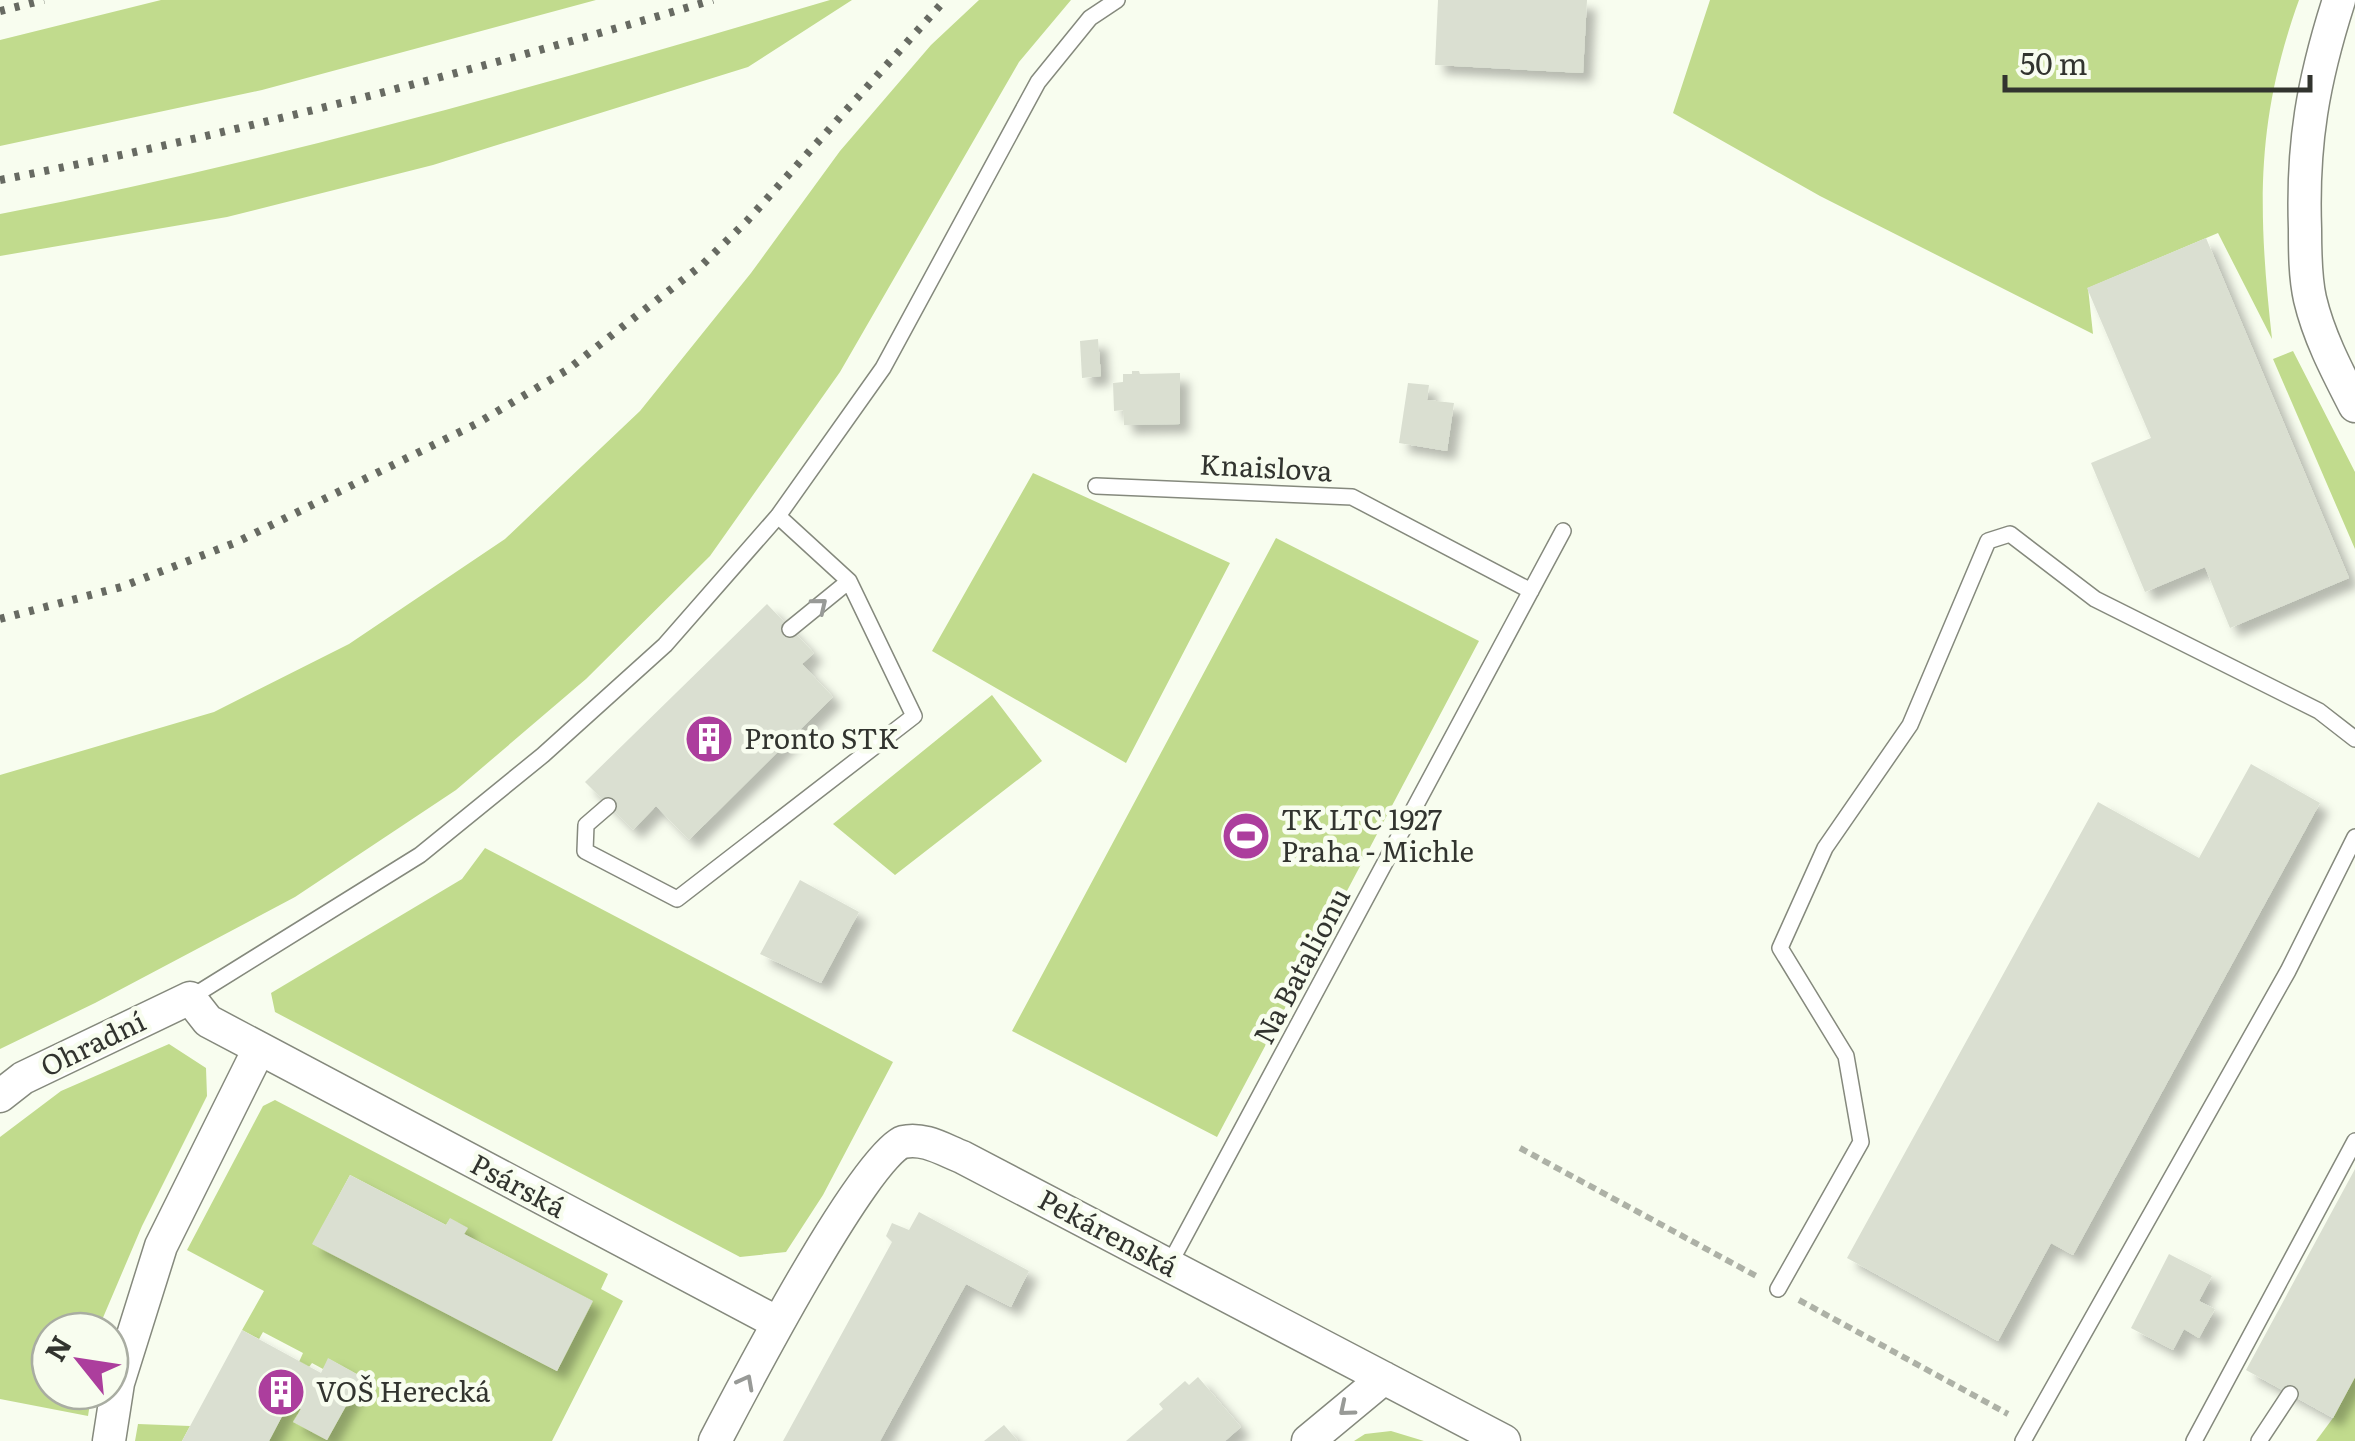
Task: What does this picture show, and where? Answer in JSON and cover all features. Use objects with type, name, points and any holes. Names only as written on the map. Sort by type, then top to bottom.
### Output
[{"type":"street","points":[[2339,0],[2320,58],[2308,118],[2305,246],[2309,294],[2320,334],[2355,406]]},
{"type":"street","name":"Psárská","points":[[190,998],[208,1021],[778,1322]]},
{"type":"street","name":"Ohradní","points":[[0,1096],[22,1078],[190,998]]},
{"type":"street","points":[[109,1441],[118,1383],[162,1246],[259,1049]]},
{"type":"street","name":"Pekárenská","points":[[778,1322],[886,1153],[903,1142],[926,1142],[962,1157],[1504,1441]]},
{"type":"street","points":[[715,1441],[778,1322]]},
{"type":"street","points":[[1308,1441],[1384,1378]]},
{"type":"lane","points":[[190,998],[420,856],[543,754],[665,644],[778,516],[883,368],[1038,82],[1090,18],[1116,0]]},
{"type":"lane","name":"Knaislova","points":[[1096,486],[1352,497],[1531,591]]},
{"type":"lane","points":[[608,806],[586,826],[585,851],[677,899],[914,716],[849,581],[778,516]]},
{"type":"lane","name":"Na Batalionu","points":[[1169,1266],[1563,531]]},
{"type":"lane","points":[[1778,1289],[1861,1142],[1846,1056],[1780,948],[1825,848],[1910,725],[1988,541],[2010,534],[2095,600],[2319,711],[2355,739]]},
{"type":"lane","points":[[790,629],[849,581]]},
{"type":"lane","points":[[2023,1441],[2288,971],[2355,837]]},
{"type":"lane","points":[[2194,1441],[2355,1140]]},
{"type":"lane","points":[[2258,1441],[2290,1394]]},
{"type":"green space","points":[[161,0],[596,0],[262,90],[0,146],[0,40]]},
{"type":"green space","points":[[830,0],[852,0],[748,67],[433,165],[227,217],[0,256],[0,214],[314,144]]},
{"type":"green space","points":[[979,0],[1071,0],[1019,62],[840,372],[710,556],[586,679],[456,790],[295,897],[0,1049],[0,775],[214,712],[349,644],[505,539],[640,411],[751,273],[840,151],[931,45]]},
{"type":"green space","points":[[1710,0],[2299,0],[2267,127],[2263,208],[2272,339],[2218,233],[2088,288],[2093,334],[1820,196],[1673,113]]},
{"type":"green space","points":[[2293,351],[2355,472],[2355,549],[2273,359]]},
{"type":"green space","points":[[1033,473],[1230,563],[1126,763],[932,651]]},
{"type":"green space","name":"TK LTC 1927 Praha - Michle","points":[[1276,538],[1479,641],[1217,1137],[1012,1031]]},
{"type":"green space","points":[[992,695],[1042,761],[895,875],[833,824]]},
{"type":"green space","points":[[485,848],[893,1062],[823,1195],[786,1252],[740,1257],[275,1012],[271,993],[462,879]]},
{"type":"green space","points":[[169,1044],[206,1068],[207,1096],[142,1226],[106,1311],[30,1311],[30,1405],[0,1399],[0,1137],[61,1091]]},
{"type":"green space","points":[[275,1100],[608,1274],[601,1289],[623,1301],[552,1441],[269,1441],[289,1403],[301,1409],[294,1422],[327,1440],[362,1377],[329,1359],[323,1369],[312,1363],[309,1367],[299,1362],[303,1353],[263,1332],[259,1339],[242,1330],[264,1291],[187,1250],[263,1106]],"holes":[[[350,1175],[446,1225],[450,1219],[467,1228],[464,1234],[592,1301],[557,1371],[313,1244]]]},
{"type":"green space","points":[[2355,1377],[2355,1441],[2316,1441],[2333,1418]]},
{"type":"green space","points":[[62,1411],[89,1411],[88,1416]]},
{"type":"green space","points":[[138,1424],[190,1426],[182,1441],[135,1441]]},
{"type":"green space","points":[[1391,1431],[1424,1441],[1354,1441],[1365,1434]]},
{"type":"building","points":[[1438,0],[1587,0],[1583,73],[1435,65]]},
{"type":"building","points":[[2206,238],[2349,578],[2230,628],[2205,567],[2145,592],[2091,463],[2151,438],[2087,288]]},
{"type":"building","points":[[1098,339],[1101,376],[1082,378],[1080,341]]},
{"type":"building","points":[[1180,373],[1180,424],[1124,425],[1123,410],[1114,411],[1113,383],[1123,382],[1123,374]]},
{"type":"building","points":[[1408,383],[1429,385],[1427,400],[1454,403],[1447,451],[1399,443]]},
{"type":"building","name":"Pronto STK","points":[[767,604],[814,653],[802,664],[833,697],[689,840],[656,806],[633,830],[585,782]]},
{"type":"building","points":[[2251,764],[2320,803],[2073,1255],[2051,1243],[1998,1341],[1847,1258],[2098,802],[2199,858]]},
{"type":"building","points":[[800,880],[859,912],[821,983],[760,954]]},
{"type":"building","points":[[2355,1169],[2355,1377],[2333,1418],[2246,1370]]},
{"type":"building","points":[[350,1175],[446,1225],[450,1218],[468,1228],[464,1234],[593,1301],[557,1371],[312,1244]]},
{"type":"building","points":[[919,1212],[1029,1271],[1011,1307],[966,1284],[880,1441],[783,1441],[892,1242],[886,1236],[892,1223],[909,1230]]},
{"type":"building","points":[[2169,1254],[2212,1276],[2199,1301],[2215,1309],[2199,1338],[2184,1329],[2173,1350],[2131,1328]]},
{"type":"building","name":"VOŠ Herecká","points":[[242,1330],[321,1373],[328,1358],[362,1377],[327,1440],[293,1422],[301,1409],[289,1403],[269,1441],[182,1441]]},
{"type":"building","points":[[1198,1377],[1241,1427],[1225,1441],[1126,1441],[1163,1409],[1159,1404],[1185,1381],[1189,1385]]},
{"type":"building","points":[[1004,1425],[1018,1441],[984,1441]]},
{"type":"railway","points":[[0,11],[44,0]]},
{"type":"railway","points":[[0,180],[358,99],[713,0]]},
{"type":"railway","points":[[0,619],[121,587],[237,542],[476,424],[567,370],[702,265],[747,221],[945,0]]},
{"type":"place","name":"Pronto STK","points":[[709,739]]},
{"type":"place","name":"TK LTC 1927 Praha - Michle","points":[[1246,836]]},
{"type":"place","name":"VOŠ Herecká","points":[[281,1392]]}]
